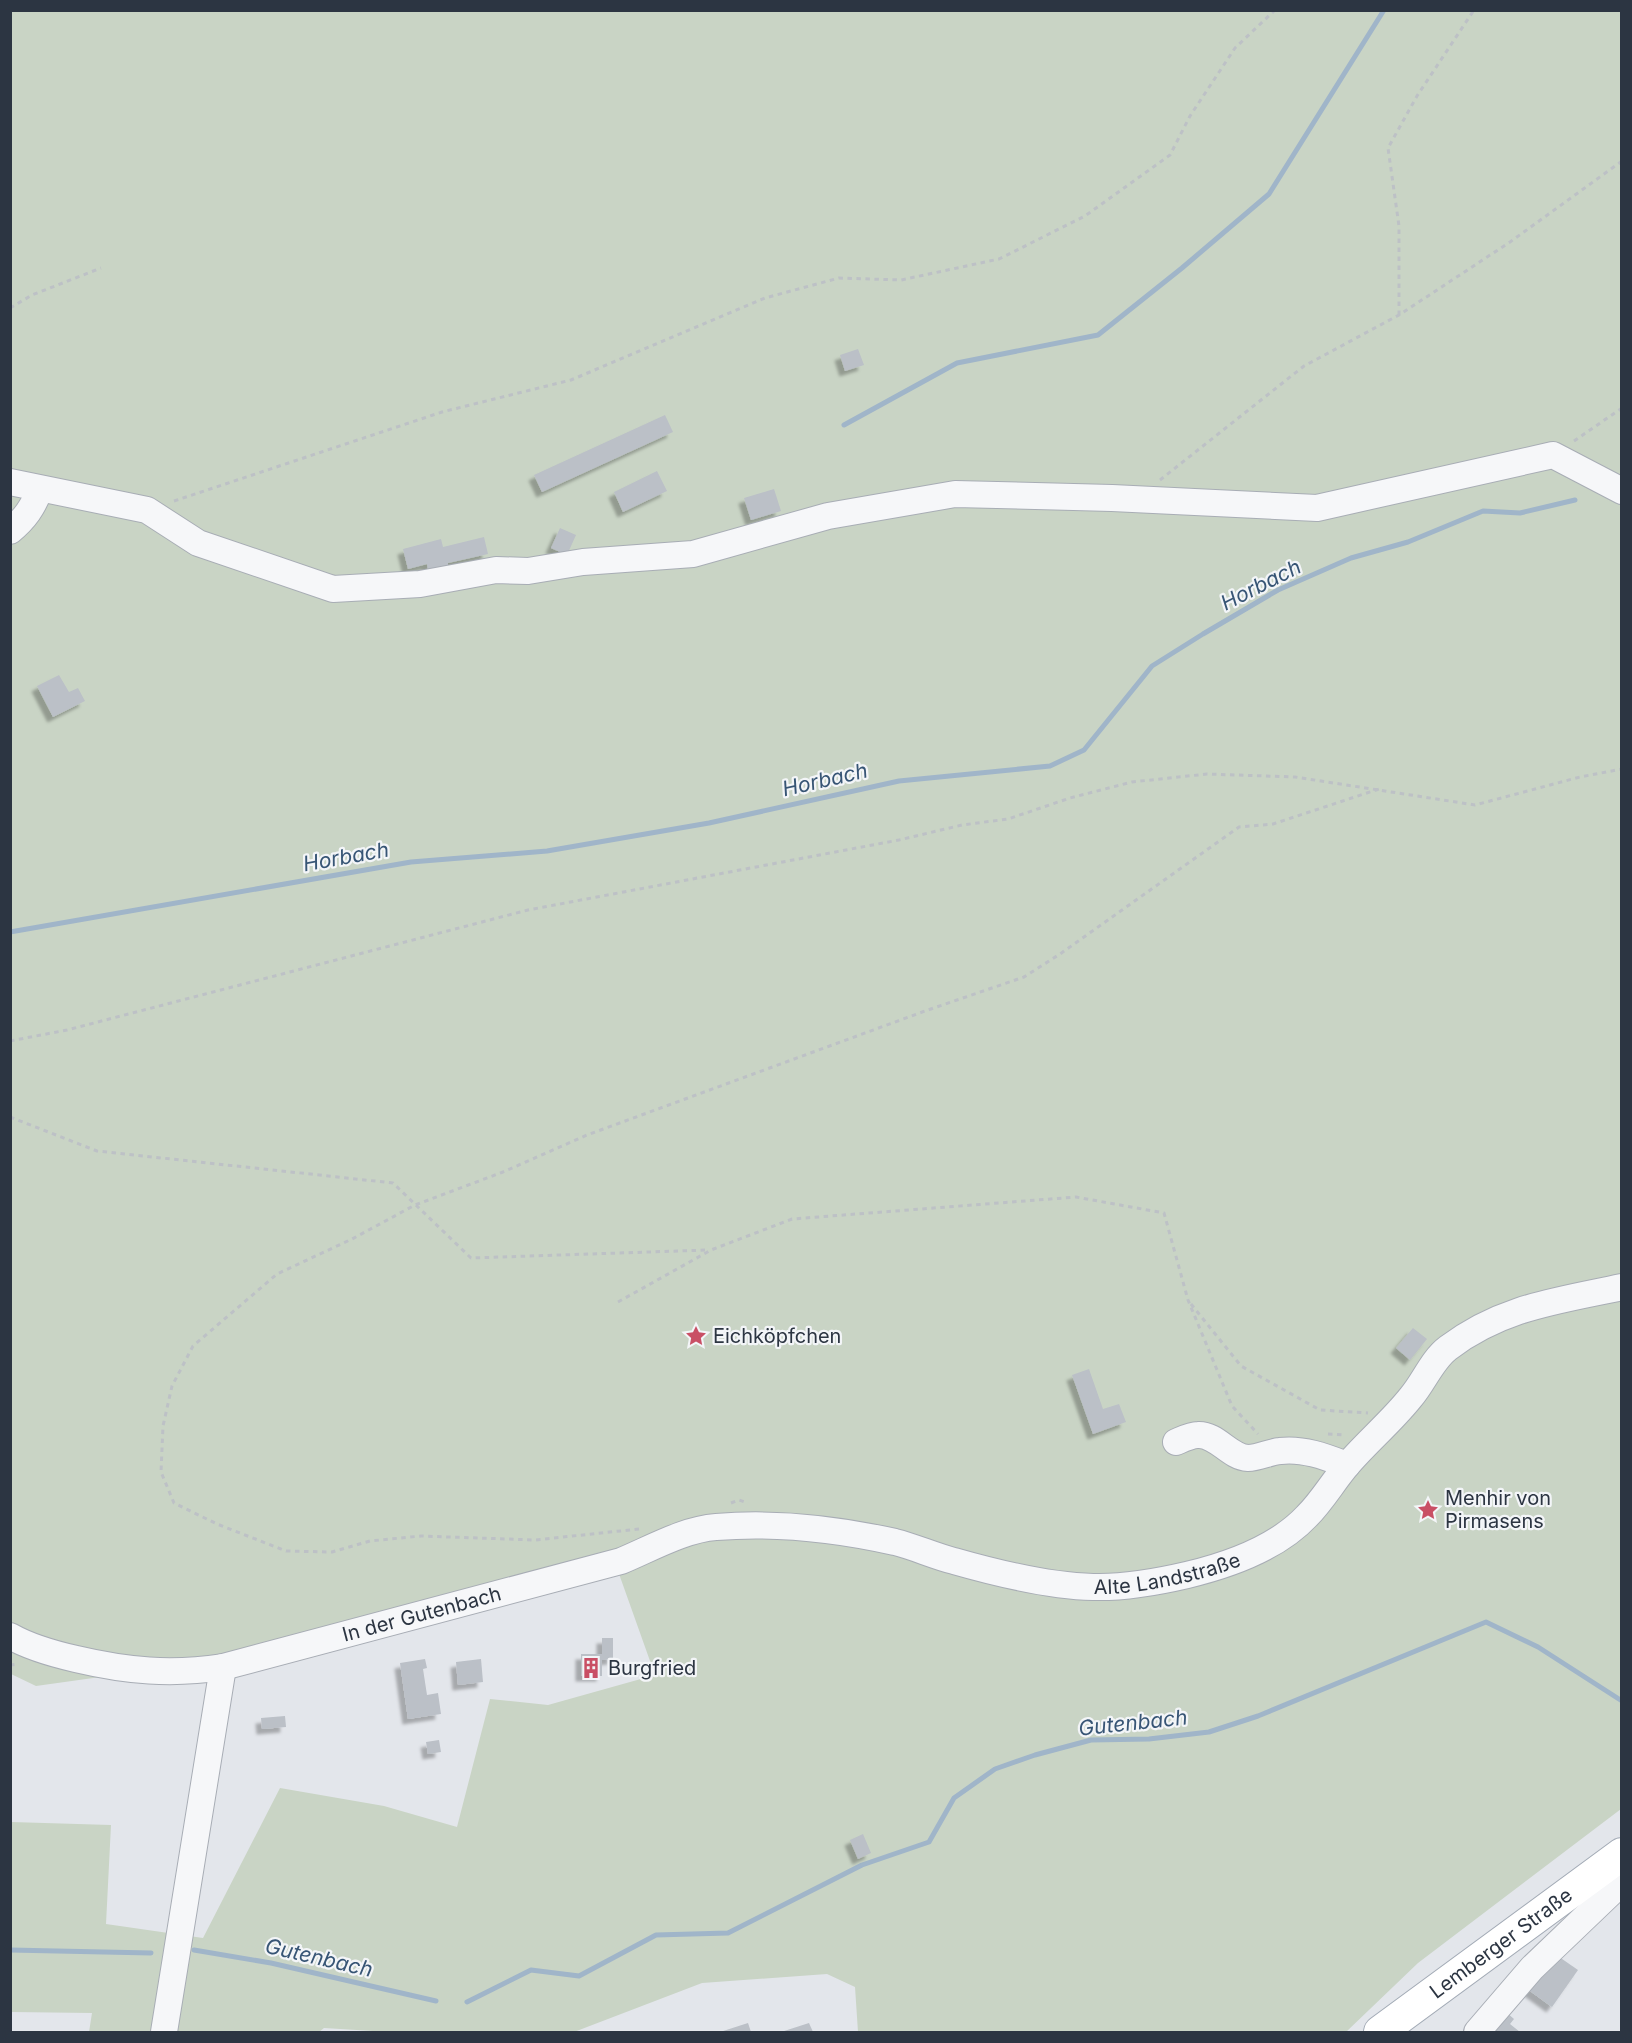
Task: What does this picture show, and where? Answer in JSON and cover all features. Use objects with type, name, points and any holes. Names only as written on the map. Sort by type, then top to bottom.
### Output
[{"type":"main road","name":"Lemberger Straße","points":[[1380,2032],[1622,1854]]},
{"type":"street","points":[[10,482],[147,510],[198,543],[333,589],[420,584],[496,570],[528,571],[583,562],[693,554],[828,516],[955,494],[1136,499],[1317,508],[1552,456],[1622,491]]},
{"type":"street","points":[[10,531],[24,520],[40,489]]},
{"type":"street","name":"Alte Landstraße","points":[[621,1561],[678,1537],[713,1527],[796,1527],[848,1532],[898,1543],[954,1561],[1029,1579],[1091,1587],[1121,1586],[1186,1575],[1223,1565],[1284,1536],[1307,1517],[1347,1465],[1413,1396],[1445,1351],[1473,1331],[1507,1314],[1530,1306],[1622,1287]]},
{"type":"street","points":[[1176,1442],[1200,1435],[1208,1437],[1234,1454],[1247,1458],[1294,1450],[1347,1465]]},
{"type":"street","name":"In der Gutenbach","points":[[10,1636],[33,1647],[114,1668],[191,1672],[223,1667],[621,1561]]},
{"type":"street","points":[[164,2032],[223,1667]]},
{"type":"street","points":[[1478,2032],[1532,1968],[1622,1882]]},
{"type":"path","points":[[147,510],[442,412],[571,380],[765,298],[839,278],[901,280],[999,259],[1085,216],[1170,155],[1190,116],[1235,48],[1275,10]]},
{"type":"path","points":[[1399,315],[1399,226],[1388,148],[1417,96],[1474,10]]},
{"type":"path","points":[[1136,499],[1304,366],[1399,315],[1510,242],[1622,161]]},
{"type":"path","points":[[10,308],[32,295],[101,268]]},
{"type":"path","points":[[1552,456],[1622,408]]},
{"type":"path","points":[[10,1041],[67,1030],[528,910],[899,840],[962,825],[1008,819],[1070,798],[1132,782],[1207,774],[1295,777],[1475,805],[1580,777],[1622,769]]},
{"type":"path","points":[[641,1529],[535,1540],[421,1536],[370,1541],[332,1552],[286,1551],[217,1524],[174,1503],[161,1472],[163,1426],[172,1386],[194,1346],[277,1274],[352,1239],[415,1204],[503,1172],[587,1135],[1024,977],[1239,827],[1273,824],[1379,789]]},
{"type":"path","points":[[10,1117],[97,1151],[393,1183],[471,1258],[711,1250]]},
{"type":"path","points":[[618,1302],[711,1250],[792,1219],[1077,1197],[1164,1213],[1188,1300],[1232,1406],[1257,1434],[1268,1433]]},
{"type":"path","points":[[1188,1300],[1241,1366],[1320,1410],[1395,1415]]},
{"type":"path","points":[[1320,1433],[1372,1437]]},
{"type":"path","points":[[722,1507],[739,1500],[750,1504]]},
{"type":"green space","points":[[10,11],[1621,11],[1621,1809],[1418,1963],[1346,2032],[858,2032],[855,1987],[827,1974],[702,1983],[574,2032],[389,2032],[324,2028],[319,2032],[89,2032],[92,2013],[11,2012],[11,1822],[111,1825],[106,1924],[203,1938],[280,1788],[384,1806],[457,1827],[490,1699],[548,1705],[655,1675],[613,1557],[229,1659],[36,1686],[11,1674]]},
{"type":"building","points":[[858,349],[864,365],[845,371],[840,355]]},
{"type":"building","points":[[665,415],[673,432],[542,492],[534,475]]},
{"type":"building","points":[[657,471],[667,491],[623,512],[614,492]]},
{"type":"building","points":[[774,489],[781,511],[751,520],[744,498]]},
{"type":"building","points":[[560,528],[576,535],[567,555],[551,548]]},
{"type":"building","points":[[484,537],[488,554],[448,563],[448,565],[428,571],[427,564],[408,569],[403,549],[441,539],[443,547]]},
{"type":"building","points":[[59,675],[69,692],[78,688],[85,701],[53,717],[37,686]]},
{"type":"building","points":[[1413,1328],[1427,1339],[1410,1360],[1396,1348]]},
{"type":"building","points":[[1089,1369],[1103,1409],[1119,1404],[1126,1422],[1093,1434],[1072,1375]]},
{"type":"building","name":"Burgfried","points":[[602,1638],[613,1638],[613,1659],[602,1660],[602,1676],[581,1676],[581,1654],[602,1654]]},
{"type":"building","points":[[425,1659],[427,1668],[423,1669],[427,1695],[438,1693],[441,1714],[408,1719],[400,1663]]},
{"type":"building","points":[[481,1659],[483,1682],[458,1685],[456,1662]]},
{"type":"building","points":[[285,1716],[286,1727],[262,1729],[261,1718]]},
{"type":"building","points":[[439,1740],[441,1752],[428,1754],[426,1742]]},
{"type":"building","points":[[863,1834],[871,1853],[858,1859],[850,1840]]},
{"type":"building","points":[[1552,1952],[1578,1970],[1552,2007],[1526,1988]]},
{"type":"building","points":[[1506,2012],[1514,2019],[1510,2024],[1520,2032],[1486,2032]]},
{"type":"building","points":[[748,2023],[751,2032],[720,2032]]},
{"type":"building","points":[[809,2023],[813,2032],[781,2032]]},
{"type":"waterway","points":[[844,425],[957,363],[1098,335],[1269,194],[1384,10]]},
{"type":"waterway","name":"Horbach","points":[[10,932],[411,862],[547,851],[709,823],[899,781],[1050,766],[1084,750],[1152,666],[1278,590],[1351,558],[1408,542],[1483,511],[1520,513],[1575,500]]},
{"type":"waterway","name":"Gutenbach","points":[[467,2002],[531,1970],[579,1976],[656,1935],[728,1933],[862,1865],[929,1842],[954,1798],[995,1769],[1035,1755],[1091,1740],[1149,1739],[1209,1732],[1258,1716],[1486,1622],[1538,1647],[1622,1701]]},
{"type":"waterway","name":"Gutenbach","points":[[10,1950],[151,1953]]},
{"type":"waterway","name":"Gutenbach","points":[[194,1950],[271,1963],[436,2001]]},
{"type":"place","name":"Eichköpfchen","points":[[696,1336]]},
{"type":"place","name":"Menhir von Pirmasens","points":[[1428,1510]]},
{"type":"place","name":"Burgfried","points":[[591,1668]]}]
